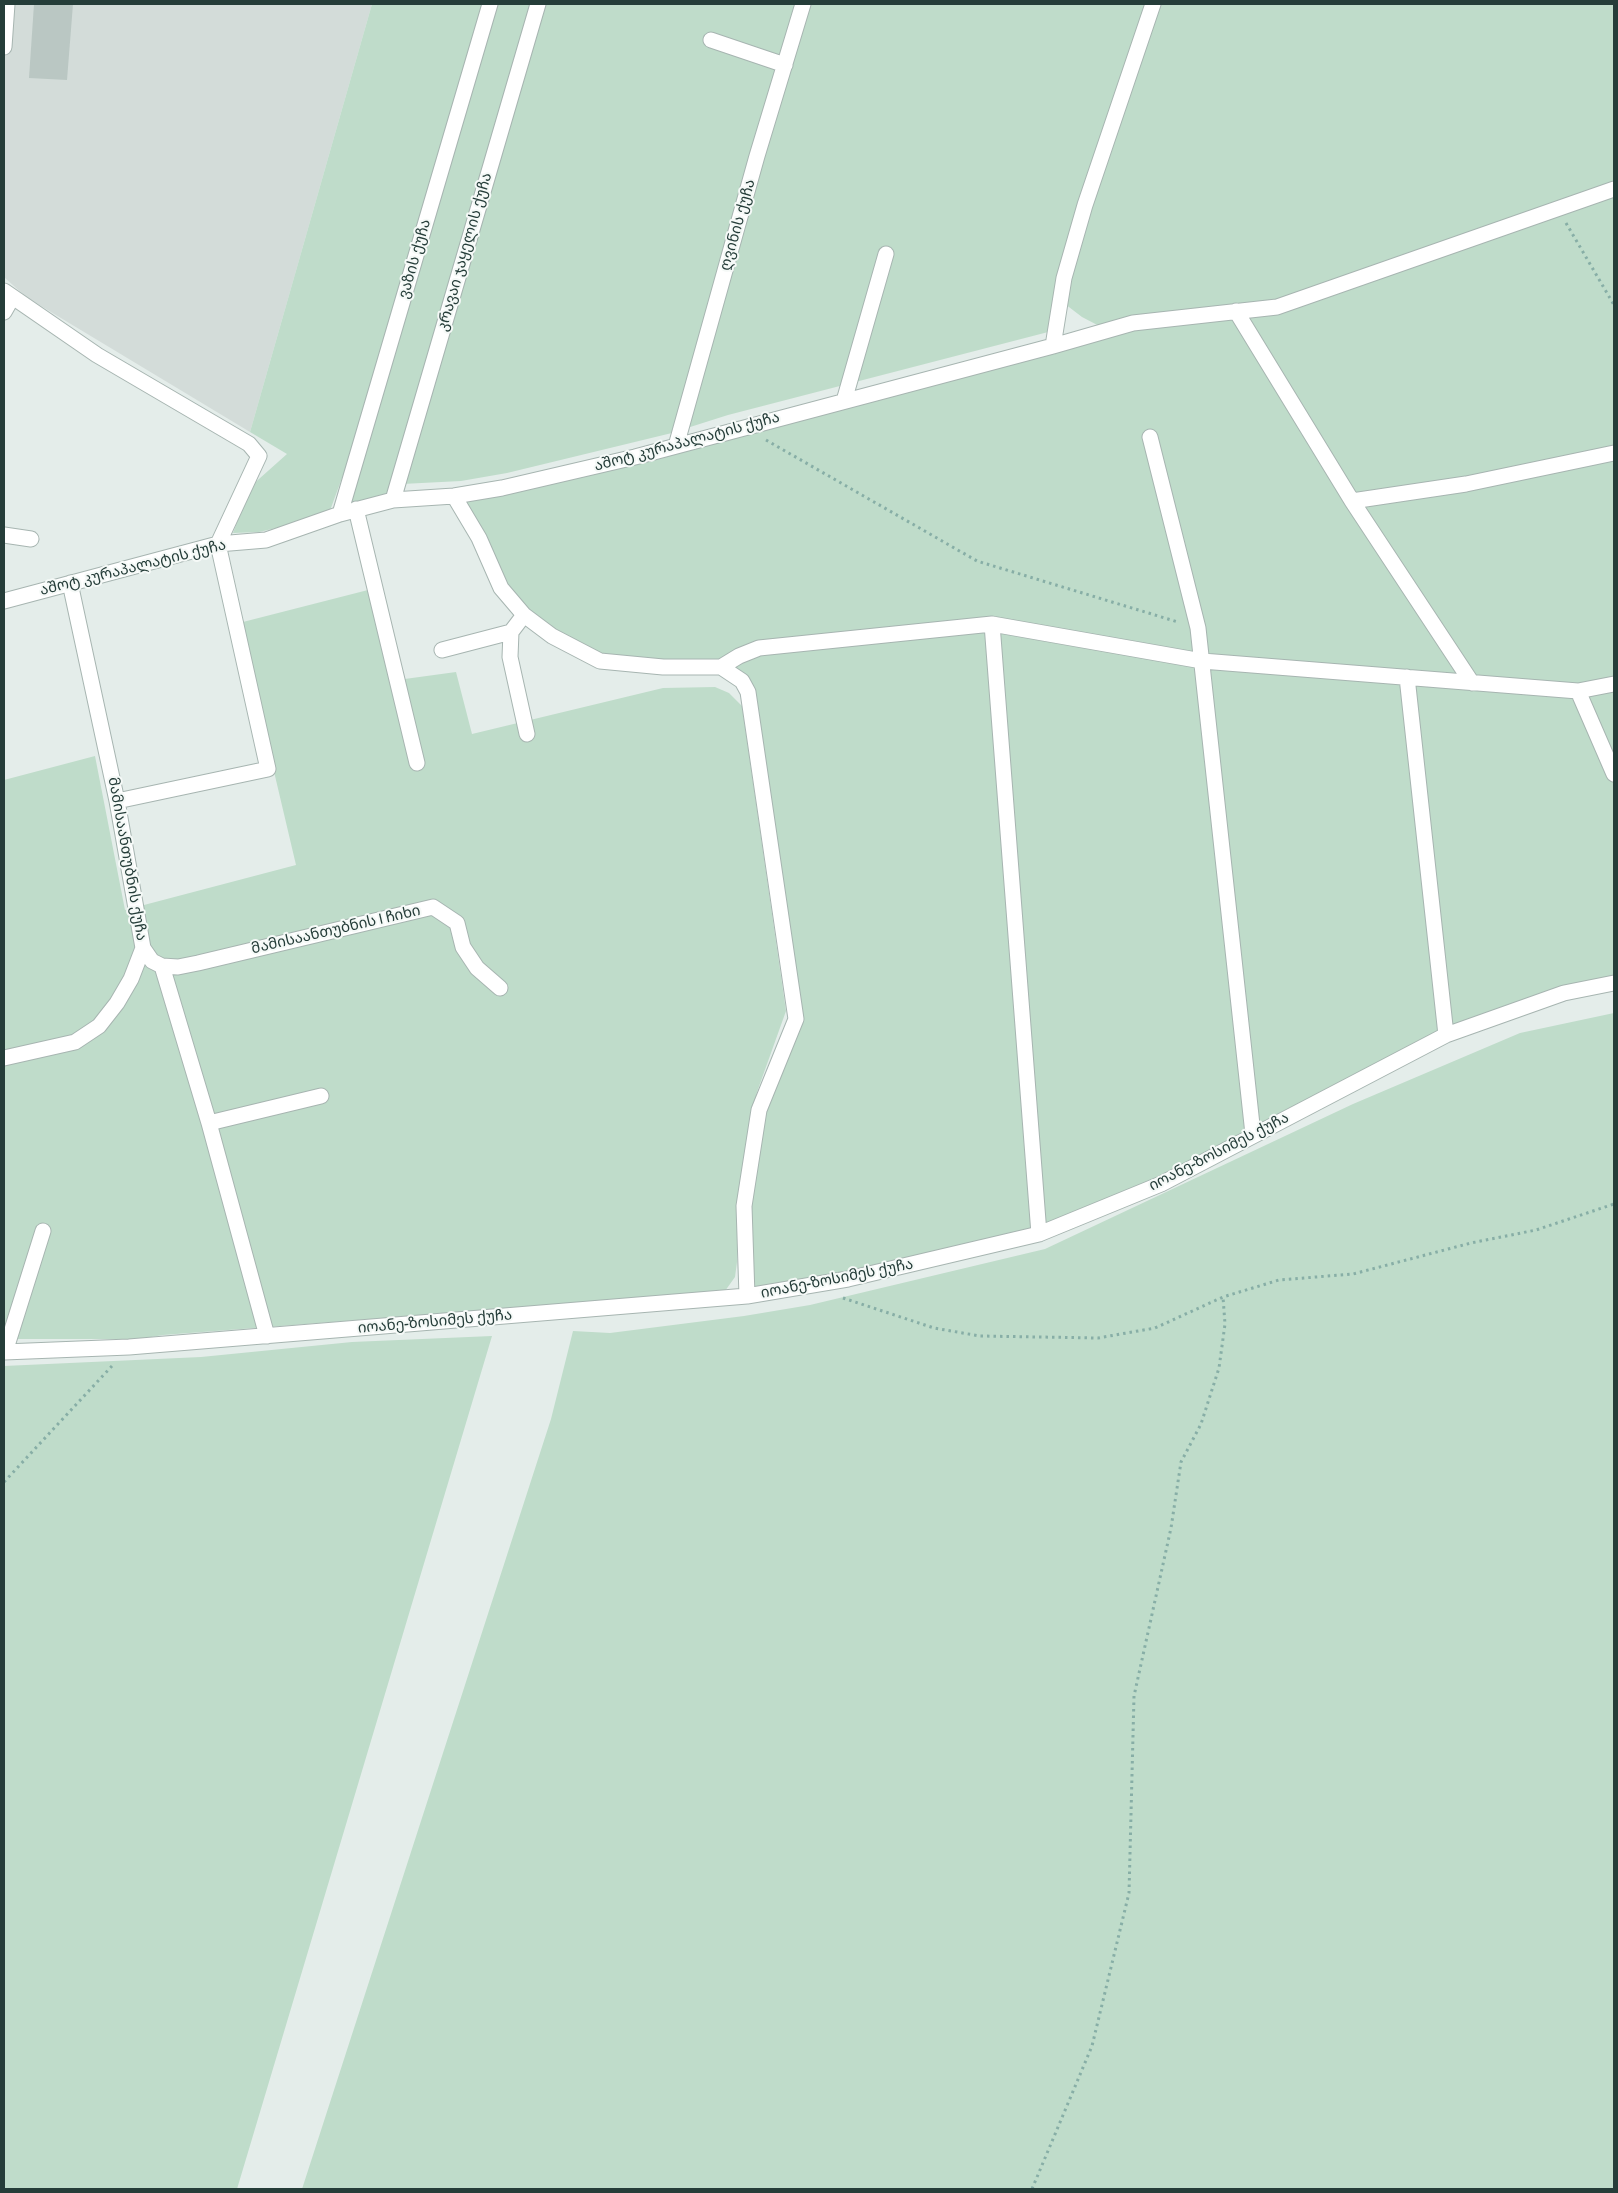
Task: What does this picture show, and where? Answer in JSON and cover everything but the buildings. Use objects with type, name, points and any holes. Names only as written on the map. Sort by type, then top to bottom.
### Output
[{"type":"street","points":[[4,47],[7,4]]},
{"type":"street","name":"ვაზის ქუჩა","points":[[340,514],[490,4]]},
{"type":"street","name":"კრავაი ჯაყელის ქუჩა","points":[[393,500],[538,4]]},
{"type":"street","name":"ღვინის ქუჩა","points":[[676,446],[803,4]]},
{"type":"street","points":[[1053,346],[1064,278],[1071,251],[1153,4]]},
{"type":"street","points":[[711,40],[785,65]]},
{"type":"street","name":"აშოტ კურაპალატის ქუჩა","points":[[4,601],[218,544],[266,540],[340,514],[393,500],[454,496],[502,488],[676,446],[1133,323],[1277,307],[1614,188]]},
{"type":"street","points":[[844,401],[886,254]]},
{"type":"street","points":[[4,312],[8,294],[97,354],[249,444],[259,456],[218,544],[268,769],[118,801]]},
{"type":"street","points":[[1236,311],[1352,501],[1472,683]]},
{"type":"street","points":[[1150,437],[1198,628],[1253,1134]]},
{"type":"street","points":[[1352,501],[1466,484],[1614,453]]},
{"type":"street","points":[[454,496],[479,538],[501,588],[524,616],[552,636],[600,661],[663,667],[721,667],[739,656],[759,648],[992,624],[1202,661],[1578,691],[1614,684]]},
{"type":"street","points":[[356,510],[417,763]]},
{"type":"street","points":[[4,535],[31,539]]},
{"type":"street","name":"მამისაანთუბნის ქუჩა","points":[[4,1058],[75,1042],[99,1026],[117,1003],[131,979],[143,948],[118,801],[70,583]]},
{"type":"street","points":[[442,650],[511,632],[524,616]]},
{"type":"street","points":[[992,624],[1039,1234]]},
{"type":"street","points":[[511,632],[510,657],[527,734]]},
{"type":"street","points":[[721,667],[742,681],[748,692],[796,1019],[759,1110],[744,1206],[746,1296]]},
{"type":"street","points":[[1407,678],[1446,1035]]},
{"type":"street","points":[[1578,691],[1614,774]]},
{"type":"street","name":"მამისაანთუბნის I ჩიხი","points":[[162,966],[178,967],[198,963],[433,907],[457,923],[463,947],[478,968],[500,988]]},
{"type":"street","points":[[143,948],[152,961],[162,966],[209,1124],[267,1336]]},
{"type":"street","name":"იოანე-ზოსიმეს ქუჩა","points":[[4,1352],[129,1347],[746,1296],[848,1279],[1039,1234],[1161,1184],[1253,1134],[1446,1035],[1564,993],[1614,983]]},
{"type":"street","points":[[209,1124],[321,1096]]},
{"type":"street","points":[[4,1352],[43,1230]]},
{"type":"path","points":[[1558,208],[1614,305]]},
{"type":"path","points":[[744,427],[978,561],[1198,628]]},
{"type":"path","points":[[841,1297],[934,1328],[980,1336],[1098,1338],[1155,1328],[1223,1297],[1279,1280],[1353,1274],[1471,1243],[1536,1230],[1614,1204]]},
{"type":"path","points":[[1032,2189],[1092,2046],[1129,1893],[1134,1696],[1171,1528],[1181,1462],[1201,1424],[1219,1368],[1225,1324],[1223,1297]]},
{"type":"path","points":[[4,1482],[129,1347]]},
{"type":"shaded area","points":[[4,4],[372,4],[250,432],[26,297],[4,277]]},
{"type":"green space","points":[[372,4],[483,4],[360,429],[328,516],[259,532],[233,533],[250,487],[287,454],[250,432]]},
{"type":"green space","points":[[490,4],[538,4],[393,500],[340,514]]},
{"type":"green space","points":[[542,4],[800,4],[676,432],[507,473],[461,481],[402,484]]},
{"type":"green space","points":[[809,4],[1147,4],[1052,331],[728,415],[687,428],[766,147]]},
{"type":"green space","points":[[1153,4],[1614,4],[1614,983],[1446,1035],[1253,1134],[1039,1234],[747,1296],[744,1206],[759,1110],[796,1019],[748,692],[732,673],[600,661],[524,615],[454,496],[1105,329],[1082,317],[1065,304],[1064,278]]},
{"type":"green space","points":[[368,590],[390,681],[456,672],[472,734],[663,688],[715,687],[729,693],[742,706],[786,1011],[757,1092],[751,1120],[737,1208],[737,1262],[735,1277],[725,1291],[698,1294],[163,1335],[139,1339],[4,1339],[4,780],[95,756],[125,910],[296,865],[239,623]]},
{"type":"green space","points":[[1614,1013],[1614,2189],[302,2189],[551,1419],[573,1331],[610,1333],[744,1316],[810,1305],[1045,1249],[1353,1104],[1520,1033]]},
{"type":"green space","points":[[492,1336],[237,2189],[4,2189],[4,1366],[201,1357],[352,1342]]}]
